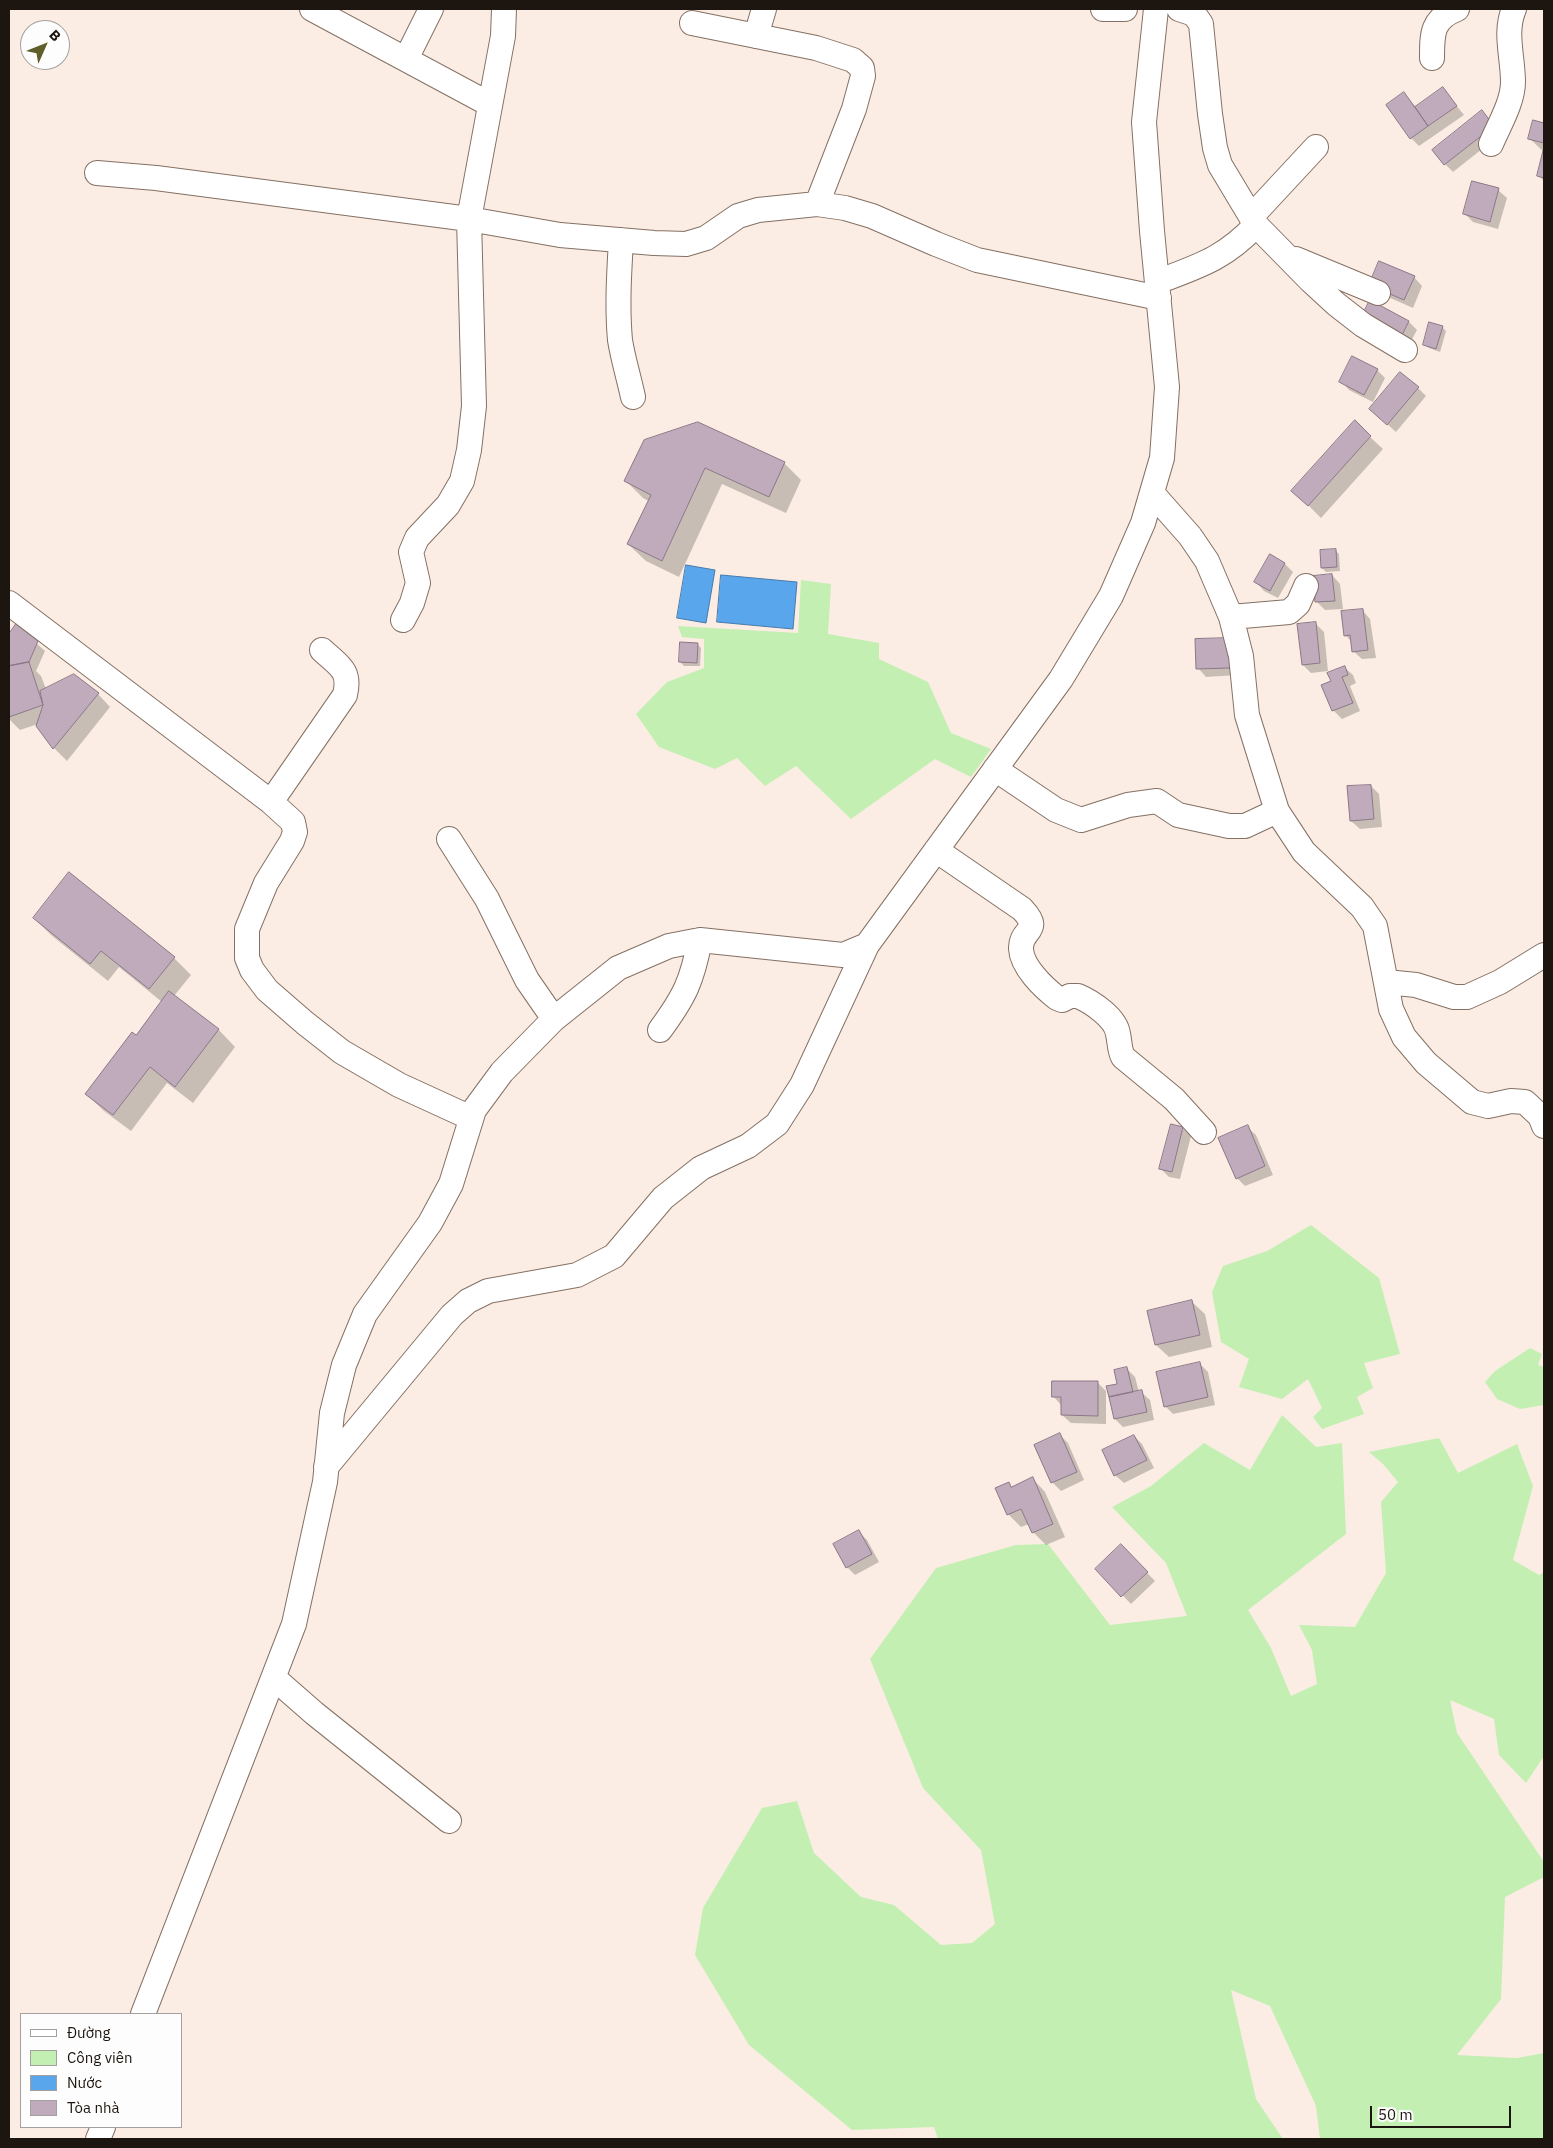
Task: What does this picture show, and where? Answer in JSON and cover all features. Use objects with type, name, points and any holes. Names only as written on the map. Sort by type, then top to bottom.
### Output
[{"type":"street","points":[[312,9],[489,104]]},
{"type":"street","points":[[406,59],[431,9]]},
{"type":"street","points":[[403,620],[412,603],[418,583],[411,552],[417,538],[448,505],[462,481],[469,450],[474,406],[469,219],[503,36],[504,9]]},
{"type":"street","points":[[756,36],[764,9]]},
{"type":"street","points":[[1103,9],[1126,9]]},
{"type":"street","points":[[326,1467],[452,1315],[468,1301],[488,1291],[577,1274],[614,1256],[663,1198],[701,1168],[748,1146],[777,1124],[802,1085],[867,945],[1061,679],[1111,596],[1144,523],[1162,458],[1167,387],[1144,122],[1156,9]]},
{"type":"street","points":[[1179,9],[1194,14],[1201,24],[1215,148],[1220,165],[1254,221],[1285,255],[1336,304],[1363,325],[1405,350]]},
{"type":"street","points":[[1432,58],[1432,38],[1435,25],[1443,16],[1457,9]]},
{"type":"street","points":[[1491,144],[1511,94],[1513,83],[1509,34],[1514,9]]},
{"type":"street","points":[[692,24],[816,48],[853,60],[862,68],[863,76],[854,109],[817,204]]},
{"type":"street","points":[[97,174],[156,178],[469,219],[560,235],[686,244],[706,238],[738,216],[758,210],[817,204],[845,208],[872,216],[977,260],[1158,290],[1232,248],[1316,147]]},
{"type":"street","points":[[621,240],[618,319],[621,343],[633,397]]},
{"type":"street","points":[[1285,255],[1378,293]]},
{"type":"street","points":[[1152,493],[1190,536],[1207,561],[1231,617],[1241,656],[1247,715],[1277,811],[1304,852],[1362,906],[1375,926],[1391,1009],[1404,1038],[1426,1063],[1472,1102],[1488,1106],[1511,1101],[1526,1102],[1540,1116],[1544,1126]]},
{"type":"street","points":[[1231,617],[1289,612],[1298,604],[1306,586]]},
{"type":"street","points":[[9,603],[272,802],[293,822],[295,832],[292,841],[266,883],[247,929],[247,958],[252,970],[267,990],[304,1023],[342,1052],[399,1085],[472,1118]]},
{"type":"street","points":[[272,802],[345,695],[348,682],[345,671],[322,650]]},
{"type":"street","points":[[995,769],[1056,810],[1081,820],[1128,805],[1157,801],[1178,815],[1229,826],[1245,826],[1277,811]]},
{"type":"street","points":[[448,839],[487,899],[503,927],[528,980],[554,1019]]},
{"type":"street","points":[[936,850],[1022,909],[1030,917],[1032,927],[1022,941],[1020,948],[1027,967],[1057,998],[1062,1000],[1078,996],[1107,1017],[1117,1028],[1120,1051],[1123,1057],[1174,1100],[1204,1132]]},
{"type":"street","points":[[143,2013],[294,1624],[325,1482],[332,1412],[344,1365],[365,1314],[430,1223],[451,1184],[474,1110],[502,1072],[554,1019],[618,968],[669,946],[700,940],[843,956],[867,945]]},
{"type":"street","points":[[660,1030],[678,1005],[690,983],[700,940]]},
{"type":"street","points":[[1386,982],[1416,985],[1454,997],[1467,998],[1500,982],[1544,955]]},
{"type":"street","points":[[274,1678],[314,1713],[449,1821]]},
{"type":"green space","points":[[801,580],[831,584],[828,634],[879,643],[879,659],[928,682],[951,733],[991,749],[971,777],[935,759],[851,819],[796,766],[765,786],[737,758],[715,769],[659,747],[636,714],[667,682],[704,668],[704,639],[682,637],[678,626],[798,633]]},
{"type":"green space","points":[[1311,1225],[1379,1278],[1400,1354],[1364,1363],[1373,1388],[1357,1397],[1364,1414],[1322,1429],[1313,1417],[1322,1408],[1308,1379],[1282,1399],[1239,1387],[1249,1359],[1221,1342],[1212,1292],[1223,1266],[1267,1251]]},
{"type":"green space","points":[[1530,1348],[1542,1354],[1538,1365],[1544,1367],[1544,1405],[1520,1409],[1497,1399],[1485,1382],[1495,1371]]},
{"type":"green space","points":[[1282,1415],[1316,1447],[1342,1443],[1346,1534],[1248,1610],[1271,1648],[1291,1696],[1317,1684],[1312,1650],[1299,1625],[1355,1627],[1386,1573],[1381,1502],[1398,1482],[1383,1464],[1369,1452],[1439,1438],[1458,1473],[1517,1444],[1533,1486],[1513,1560],[1539,1575],[1544,1572],[1544,1756],[1526,1783],[1499,1755],[1494,1719],[1450,1700],[1457,1733],[1544,1862],[1544,1877],[1505,1897],[1501,1999],[1457,2055],[1517,2058],[1544,2053],[1544,2139],[1320,2139],[1316,2106],[1270,2006],[1231,1990],[1256,2099],[1283,2139],[938,2139],[934,2127],[852,2130],[749,2045],[695,1955],[703,1908],[762,1808],[797,1801],[814,1853],[861,1897],[894,1905],[941,1945],[972,1943],[995,1924],[981,1850],[923,1788],[870,1659],[936,1568],[1016,1545],[1048,1544],[1110,1625],[1187,1616],[1166,1563],[1112,1507],[1151,1486],[1204,1443],[1250,1470]]},
{"type":"water","points":[[686,565],[715,570],[706,623],[677,618]]},
{"type":"water","points":[[721,575],[797,582],[793,629],[717,622]]},
{"type":"building","points":[[1443,87],[1457,106],[1428,126],[1415,107]]},
{"type":"building","points":[[1404,92],[1428,126],[1410,139],[1386,105]]},
{"type":"building","points":[[1482,110],[1494,126],[1444,165],[1432,150]]},
{"type":"building","points":[[1533,120],[1544,123],[1544,143],[1528,139]]},
{"type":"building","points":[[1544,147],[1544,178],[1537,176]]},
{"type":"building","points":[[1472,181],[1499,188],[1490,222],[1463,214]]},
{"type":"building","points":[[1379,261],[1415,276],[1404,300],[1369,285]]},
{"type":"building","points":[[1370,300],[1409,321],[1402,335],[1363,314]]},
{"type":"building","points":[[1429,322],[1443,326],[1436,349],[1423,345]]},
{"type":"building","points":[[1352,356],[1378,369],[1364,395],[1339,382]]},
{"type":"building","points":[[1400,372],[1419,387],[1387,425],[1369,409]]},
{"type":"building","points":[[1355,420],[1371,436],[1308,506],[1291,491]]},
{"type":"building","points":[[698,422],[785,462],[769,497],[705,468],[662,561],[627,544],[651,495],[624,481],[644,440]]},
{"type":"building","points":[[1336,549],[1337,567],[1321,568],[1320,550]]},
{"type":"building","points":[[1270,554],[1285,563],[1270,591],[1254,582]]},
{"type":"building","points":[[1332,574],[1335,601],[1315,602],[1313,576]]},
{"type":"building","points":[[1363,609],[1368,650],[1352,652],[1350,635],[1344,636],[1341,611]]},
{"type":"building","points":[[1316,622],[1320,663],[1302,665],[1297,624]]},
{"type":"building","points":[[16,624],[38,641],[29,662],[9,666],[9,634]]},
{"type":"building","points":[[1229,638],[1230,668],[1196,669],[1195,639]]},
{"type":"building","points":[[680,642],[698,643],[697,663],[679,662]]},
{"type":"building","points":[[29,662],[43,705],[9,717],[9,666]]},
{"type":"building","points":[[1345,666],[1348,675],[1342,677],[1353,703],[1332,711],[1321,685],[1331,681],[1327,673]]},
{"type":"building","points":[[74,674],[99,693],[53,749],[36,726],[43,705],[40,691]]},
{"type":"building","points":[[1371,785],[1374,819],[1350,821],[1347,786]]},
{"type":"building","points":[[69,872],[175,957],[149,989],[101,951],[90,964],[33,918]]},
{"type":"building","points":[[169,991],[219,1029],[175,1087],[150,1067],[113,1115],[85,1094],[132,1032],[136,1035]]},
{"type":"building","points":[[1171,1124],[1183,1127],[1172,1172],[1159,1169]]},
{"type":"building","points":[[1248,1125],[1265,1166],[1236,1179],[1218,1138]]},
{"type":"building","points":[[1192,1300],[1200,1335],[1155,1345],[1147,1311]]},
{"type":"building","points":[[1200,1362],[1208,1397],[1164,1407],[1156,1372]]},
{"type":"building","points":[[1127,1367],[1133,1392],[1109,1397],[1106,1386],[1117,1384],[1114,1370]]},
{"type":"building","points":[[1052,1381],[1098,1381],[1098,1416],[1061,1415],[1061,1397],[1052,1397]]},
{"type":"building","points":[[1142,1390],[1147,1412],[1114,1419],[1109,1397]]},
{"type":"building","points":[[1060,1433],[1077,1472],[1051,1483],[1034,1445]]},
{"type":"building","points":[[1134,1435],[1147,1460],[1114,1476],[1102,1450]]},
{"type":"building","points":[[1033,1477],[1053,1524],[1032,1533],[1021,1509],[1007,1515],[995,1488],[1009,1482],[1011,1487]]},
{"type":"building","points":[[859,1530],[872,1554],[846,1568],[833,1544]]},
{"type":"building","points":[[1121,1544],[1148,1572],[1121,1597],[1095,1569]]}]
